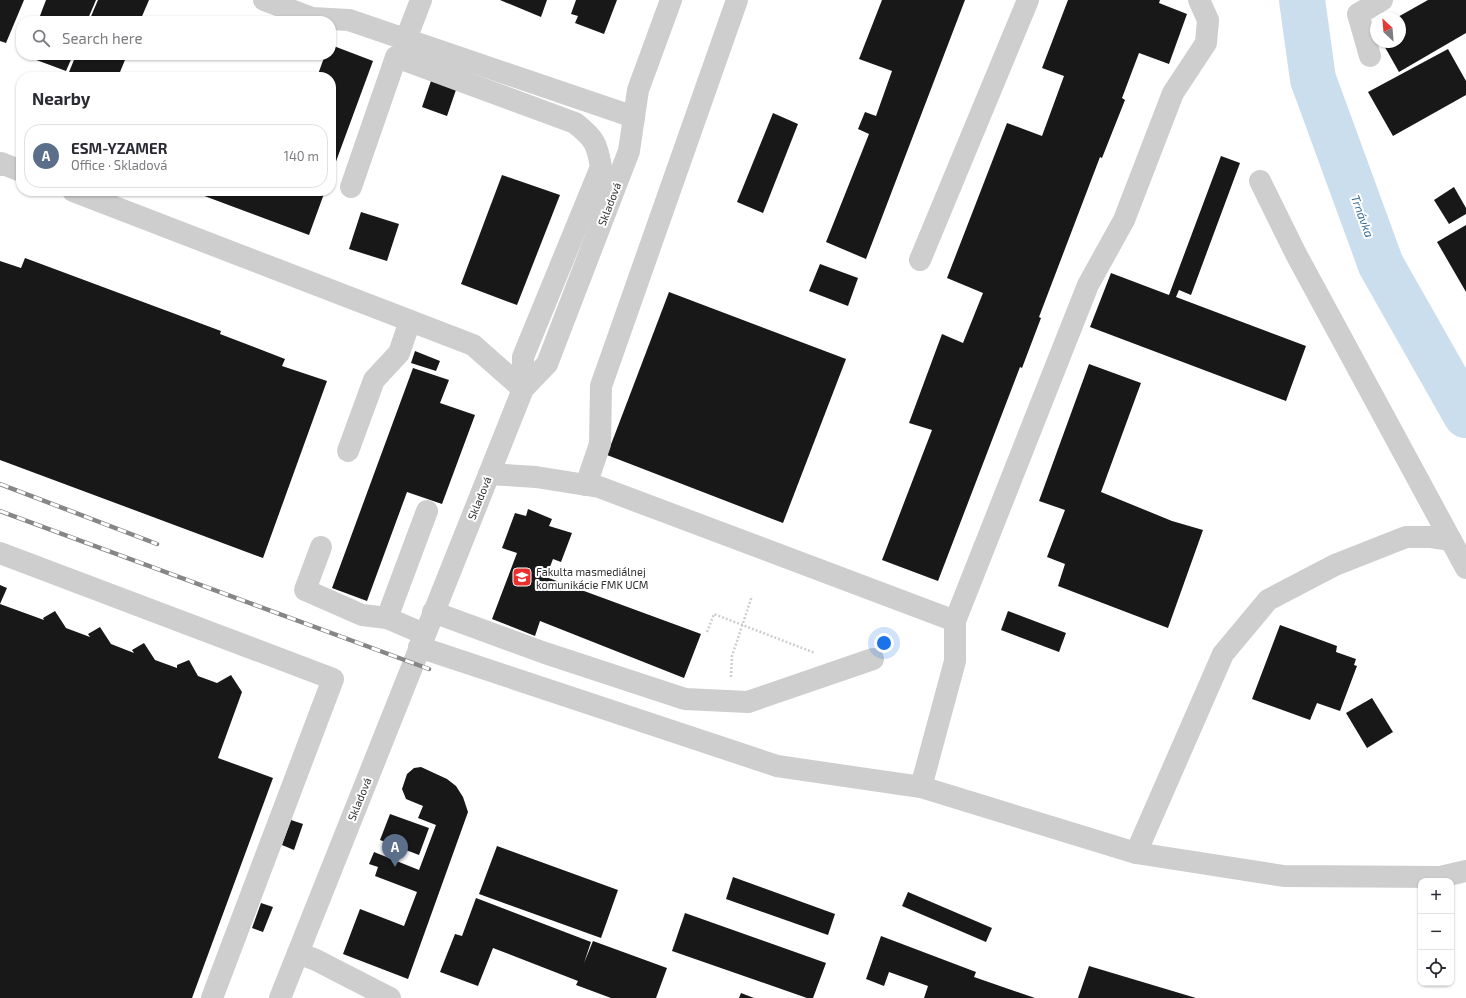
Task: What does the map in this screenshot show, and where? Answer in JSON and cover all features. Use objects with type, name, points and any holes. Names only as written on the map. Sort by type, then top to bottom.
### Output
[{"type":"street","points":[[264,0],[307,16]]},
{"type":"street","points":[[406,39],[421,0]]},
{"type":"street","name":"Skladová","points":[[280,998],[523,389],[547,364],[629,151],[638,90],[672,0]]},
{"type":"street","points":[[586,486],[600,444],[601,386],[737,0]]},
{"type":"street","points":[[920,260],[1028,0]]},
{"type":"street","points":[[921,787],[956,661],[955,621],[1088,285],[1124,220],[1173,93],[1206,43],[1208,20],[1199,0]]},
{"type":"street","points":[[1370,56],[1358,14],[1382,0]]},
{"type":"street","points":[[336,19],[349,20],[634,117]]},
{"type":"street","points":[[351,187],[396,57],[576,123],[591,136],[598,150],[601,167],[523,357],[523,389]]},
{"type":"street","points":[[0,165],[1,163],[16,169]]},
{"type":"street","points":[[1260,181],[1296,254],[1466,568]]},
{"type":"street","points":[[86,196],[473,345],[523,389]]},
{"type":"street","points":[[348,451],[374,380],[399,353],[410,321]]},
{"type":"street","points":[[489,474],[536,477],[599,488],[955,621]]},
{"type":"street","points":[[387,618],[427,511]]},
{"type":"street","points":[[1136,853],[1224,654],[1268,600],[1335,565],[1406,537],[1431,537],[1451,540]]},
{"type":"street","points":[[321,548],[305,590],[362,615],[387,618],[422,641],[777,766],[921,787],[1136,853],[1284,876],[1440,877],[1466,871]]},
{"type":"street","points":[[0,553],[333,679],[212,998]]},
{"type":"street","points":[[433,612],[545,653],[685,699],[748,702],[873,659]]},
{"type":"street","points":[[298,953],[316,960],[390,998]]},
{"type":"path","points":[[736,701],[731,679],[732,656],[752,596]]},
{"type":"path","points":[[707,632],[714,614],[849,667]]},
{"type":"building","points":[[0,0],[24,0],[16,16],[6,43],[0,41]]},
{"type":"building","points":[[46,0],[96,0],[89,16],[40,16]]},
{"type":"building","points":[[98,0],[149,0],[142,16],[91,16]]},
{"type":"building","points":[[500,0],[547,0],[541,17]]},
{"type":"building","points":[[576,0],[617,0],[604,34],[575,23],[578,16],[571,14]]},
{"type":"building","points":[[882,0],[965,0],[866,259],[826,242],[869,134],[858,129],[865,112],[876,116],[892,71],[859,59]]},
{"type":"building","points":[[1068,0],[1160,0],[1159,3],[1187,14],[1169,64],[1139,53],[1122,98],[1125,100],[1102,158],[1100,157],[1039,317],[1041,318],[1022,368],[1020,367],[938,581],[882,560],[932,430],[909,423],[942,334],[963,343],[983,293],[947,278],[1007,123],[1042,136],[1064,76],[1042,68]]},
{"type":"building","points":[[1428,0],[1466,0],[1466,33],[1399,72],[1385,48],[1406,48],[1406,12]]},
{"type":"building","points":[[336,47],[373,61],[336,161],[336,72],[319,72],[323,60],[336,60]]},
{"type":"building","points":[[1448,49],[1466,81],[1466,95],[1393,136],[1368,92]]},
{"type":"building","points":[[36,60],[71,60],[66,71]]},
{"type":"building","points":[[74,60],[125,60],[120,72],[69,72]]},
{"type":"building","points":[[432,78],[457,87],[447,116],[422,107]]},
{"type":"building","points":[[773,113],[798,124],[763,213],[737,202]]},
{"type":"building","points":[[1221,156],[1240,163],[1191,295],[1179,290],[1176,297],[1306,346],[1286,401],[1090,327],[1111,273],[1169,295]]},
{"type":"building","points":[[502,175],[560,195],[517,305],[461,284]]},
{"type":"building","points":[[1454,187],[1466,208],[1466,214],[1449,224],[1434,200]]},
{"type":"building","points":[[204,196],[323,196],[309,235]]},
{"type":"building","points":[[361,212],[399,224],[387,261],[349,249]]},
{"type":"building","points":[[1466,225],[1466,292],[1437,242]]},
{"type":"building","points":[[25,258],[221,331],[220,334],[285,359],[282,366],[327,381],[263,558],[0,460],[0,261],[21,268]]},
{"type":"building","points":[[820,264],[858,278],[848,306],[809,291]]},
{"type":"building","points":[[669,292],[846,359],[783,523],[607,455]]},
{"type":"building","points":[[415,351],[440,361],[436,371],[411,363]]},
{"type":"building","points":[[1089,364],[1141,383],[1101,492],[1172,521],[1203,530],[1168,628],[1058,586],[1065,564],[1047,557],[1065,510],[1039,501]]},
{"type":"building","points":[[413,368],[449,380],[440,403],[475,415],[442,504],[407,492],[367,601],[332,588]]},
{"type":"building","points":[[528,509],[552,519],[549,526],[572,533],[561,562],[553,559],[546,577],[701,634],[684,678],[540,621],[535,636],[492,619],[517,553],[502,548],[515,513],[526,516]]},
{"type":"building","points":[[0,585],[7,588],[0,604]]},
{"type":"building","points":[[0,604],[44,620],[43,618],[55,611],[66,628],[90,637],[88,634],[100,627],[111,644],[134,653],[132,650],[144,643],[155,660],[177,668],[177,665],[189,660],[198,676],[217,683],[231,675],[242,692],[218,758],[273,778],[192,998],[0,998]]},
{"type":"building","points":[[1008,611],[1066,633],[1059,652],[1001,630]]},
{"type":"building","points":[[1280,625],[1337,646],[1336,652],[1356,659],[1354,665],[1357,666],[1340,711],[1317,703],[1310,720],[1252,699]]},
{"type":"building","points":[[1372,698],[1393,732],[1367,748],[1346,713]]},
{"type":"building","points":[[421,767],[447,779],[456,786],[463,797],[468,812],[408,979],[343,954],[360,909],[404,926],[417,892],[375,876],[378,867],[369,864],[374,852],[419,870],[436,825],[418,818],[423,806],[406,799],[402,789],[407,774],[414,768]]},
{"type":"building","points":[[390,814],[429,828],[419,855],[380,840]]},
{"type":"building","points":[[291,820],[303,824],[294,850],[282,845]]},
{"type":"building","points":[[497,846],[618,890],[601,938],[479,894]]},
{"type":"building","points":[[733,877],[835,914],[828,935],[726,899]]},
{"type":"building","points":[[908,892],[992,928],[986,942],[902,906]]},
{"type":"building","points":[[476,898],[591,942],[584,963],[593,941],[667,968],[656,998],[611,998],[576,985],[578,981],[493,948],[478,986],[440,972],[455,934],[462,936]]},
{"type":"building","points":[[261,903],[273,907],[263,932],[252,928]]},
{"type":"building","points":[[685,913],[826,963],[813,998],[807,998],[672,951]]},
{"type":"building","points":[[881,936],[976,972],[974,977],[1035,998],[924,998],[928,986],[889,972],[884,986],[866,979]]},
{"type":"building","points":[[1089,966],[1196,998],[1078,998]]},
{"type":"building","points":[[741,993],[754,998],[739,998]]},
{"type":"waterway","name":"Trnávka","points":[[1302,0],[1313,79],[1381,265],[1466,415]]},
{"type":"railway","points":[[0,484],[157,544]]},
{"type":"railway","points":[[0,511],[429,669]]},
{"type":"place","name":"Fakulta masmediálnej komunikácie FMK UCM","points":[[522,577]]},
{"type":"place","name":"ESM-YZAMER","points":[[395,867]]}]
